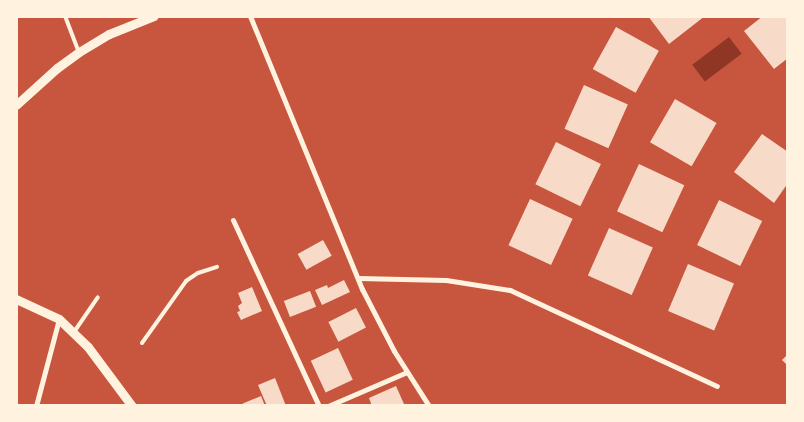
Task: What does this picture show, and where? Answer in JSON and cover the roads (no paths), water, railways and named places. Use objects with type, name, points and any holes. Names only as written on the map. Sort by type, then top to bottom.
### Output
[{"type":"street","points":[[16,105],[79,52],[109,34],[154,16]]},
{"type":"street","points":[[250,16],[358,278],[379,324],[429,406]]},
{"type":"street","points":[[233,220],[319,406]]},
{"type":"street","points":[[358,278],[446,280],[510,290],[717,386]]},
{"type":"street","points":[[16,299],[59,320],[88,347],[132,406]]},
{"type":"street","points":[[36,406],[59,320]]},
{"type":"street","points":[[328,406],[407,372]]},
{"type":"lane","points":[[65,16],[79,52]]},
{"type":"lane","points":[[142,344],[186,282],[198,274],[217,268]]},
{"type":"lane","points":[[73,333],[98,297]]}]
